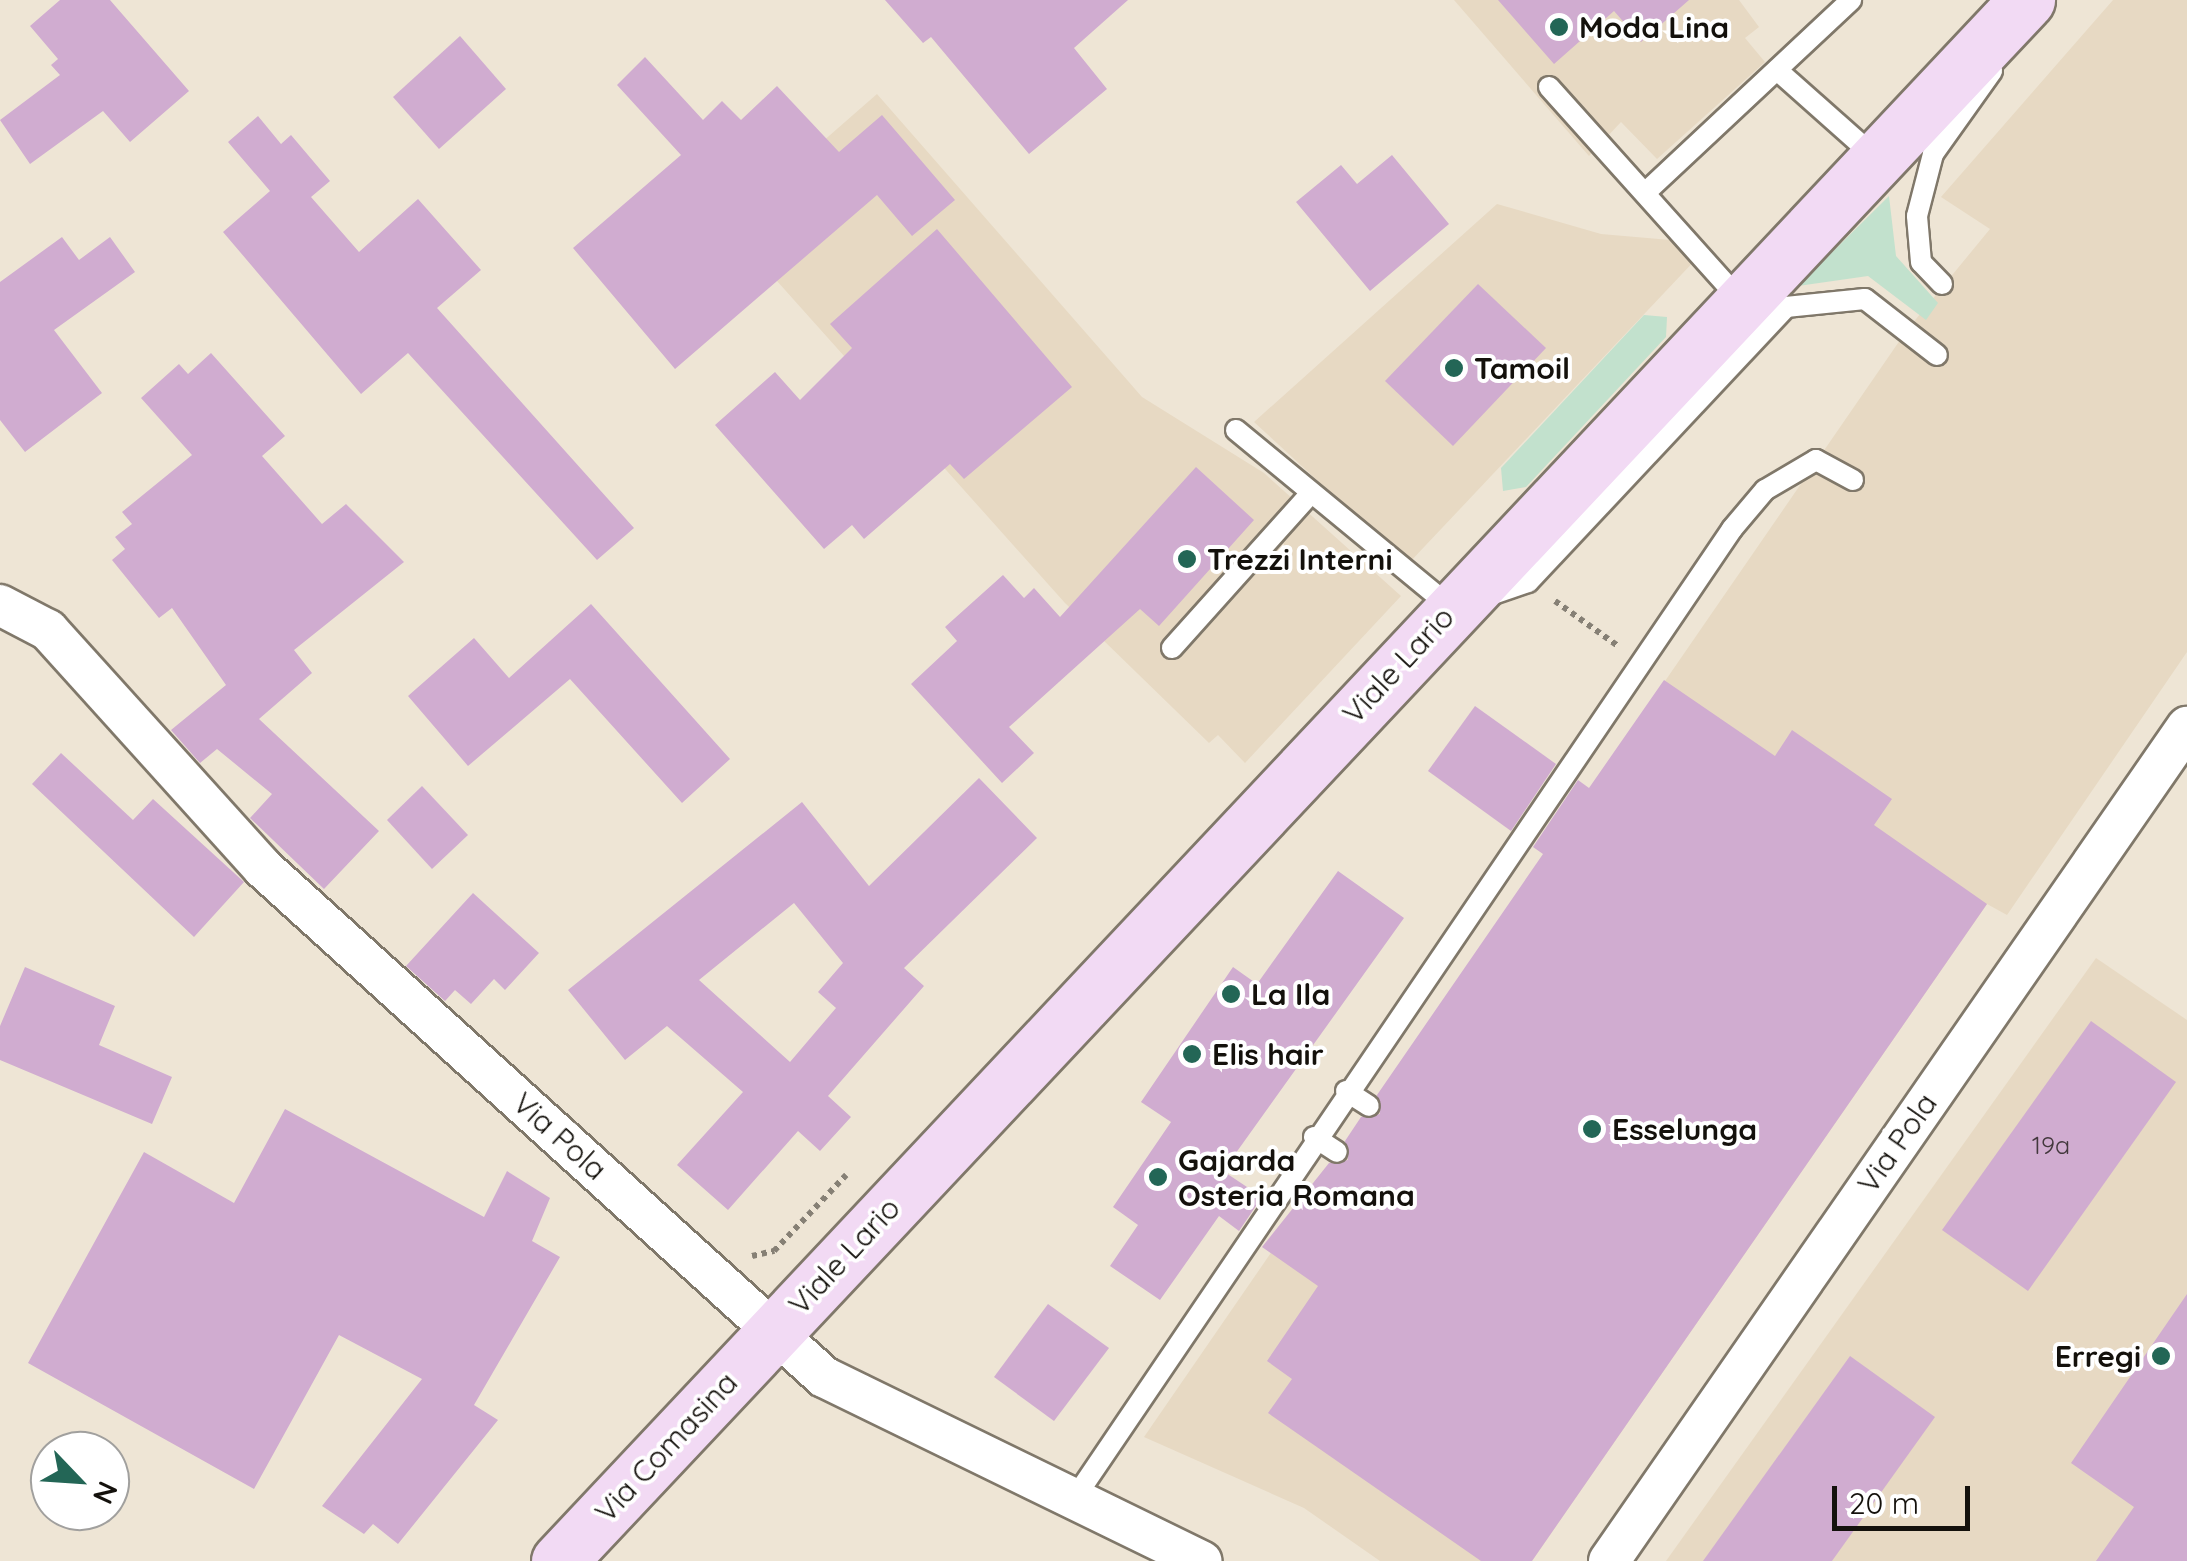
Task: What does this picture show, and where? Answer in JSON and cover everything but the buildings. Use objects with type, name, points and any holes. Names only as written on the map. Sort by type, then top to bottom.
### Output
[{"type":"main road","name":"Viale Lario","points":[[773,1332],[1740,300],[2030,0]]},
{"type":"main road","name":"Via Comasina","points":[[559,1561],[773,1332]]},
{"type":"street","name":"Via Pola","points":[[0,604],[48,630],[263,868],[824,1377],[1071,1503],[1200,1561]]},
{"type":"street","name":"Via Pola","points":[[1609,1561],[2187,727]]},
{"type":"lane","points":[[1646,192],[1851,0]]},
{"type":"lane","points":[[1942,284],[1920,262],[1917,216],[1933,154],[2030,0]]},
{"type":"lane","points":[[1777,70],[1876,158]]},
{"type":"lane","points":[[1549,87],[1740,300]]},
{"type":"lane","points":[[1236,430],[1451,609],[1528,582],[1786,307],[1865,300],[1937,355]]},
{"type":"lane","points":[[1071,1503],[1314,1137],[1640,661],[1764,490],[1816,460],[1852,480]]},
{"type":"lane","points":[[1172,648],[1311,493]]},
{"type":"lane","points":[[1346,1091],[1369,1106]]},
{"type":"lane","points":[[1314,1137],[1337,1152]]},
{"type":"path","points":[[1528,582],[1640,661]]},
{"type":"shaded area","points":[[1454,0],[1739,0],[1759,27],[1745,38],[1765,62],[1657,159],[1621,122],[1589,156]]},
{"type":"shaded area","points":[[2113,0],[2187,0],[2187,652],[2007,915],[1987,904],[1532,1561],[1380,1561],[1304,1508],[1144,1437],[1907,330],[1990,229],[1941,197]]},
{"type":"shaded area","points":[[877,94],[1142,397],[1264,473],[1401,596],[1245,763],[1218,735],[1209,743],[1065,603],[727,225]]},
{"type":"shaded area","name":"Tamoil","points":[[1497,204],[1601,234],[1682,241],[1699,256],[1408,564],[1254,422]]},
{"type":"shaded area","points":[[2096,958],[2187,1020],[2187,1561],[1666,1561]]},
{"type":"green space","points":[[1889,196],[1896,256],[1938,303],[1926,320],[1868,276],[1798,286]]},
{"type":"green space","points":[[1644,315],[1667,317],[1666,337],[1526,487],[1503,491],[1501,468]]},
{"type":"place","name":"Moda Lina","points":[[1559,27]]},
{"type":"place","name":"Tamoil","points":[[1454,368]]},
{"type":"place","name":"Trezzi Interni","points":[[1187,559]]},
{"type":"place","name":"La Ila","points":[[1231,994]]},
{"type":"place","name":"Elis hair","points":[[1192,1054]]},
{"type":"place","name":"Esselunga","points":[[1592,1129]]},
{"type":"place","name":"Gajarda Osteria Romana","points":[[1158,1177]]},
{"type":"place","name":"Erregi","points":[[2161,1356]]}]
